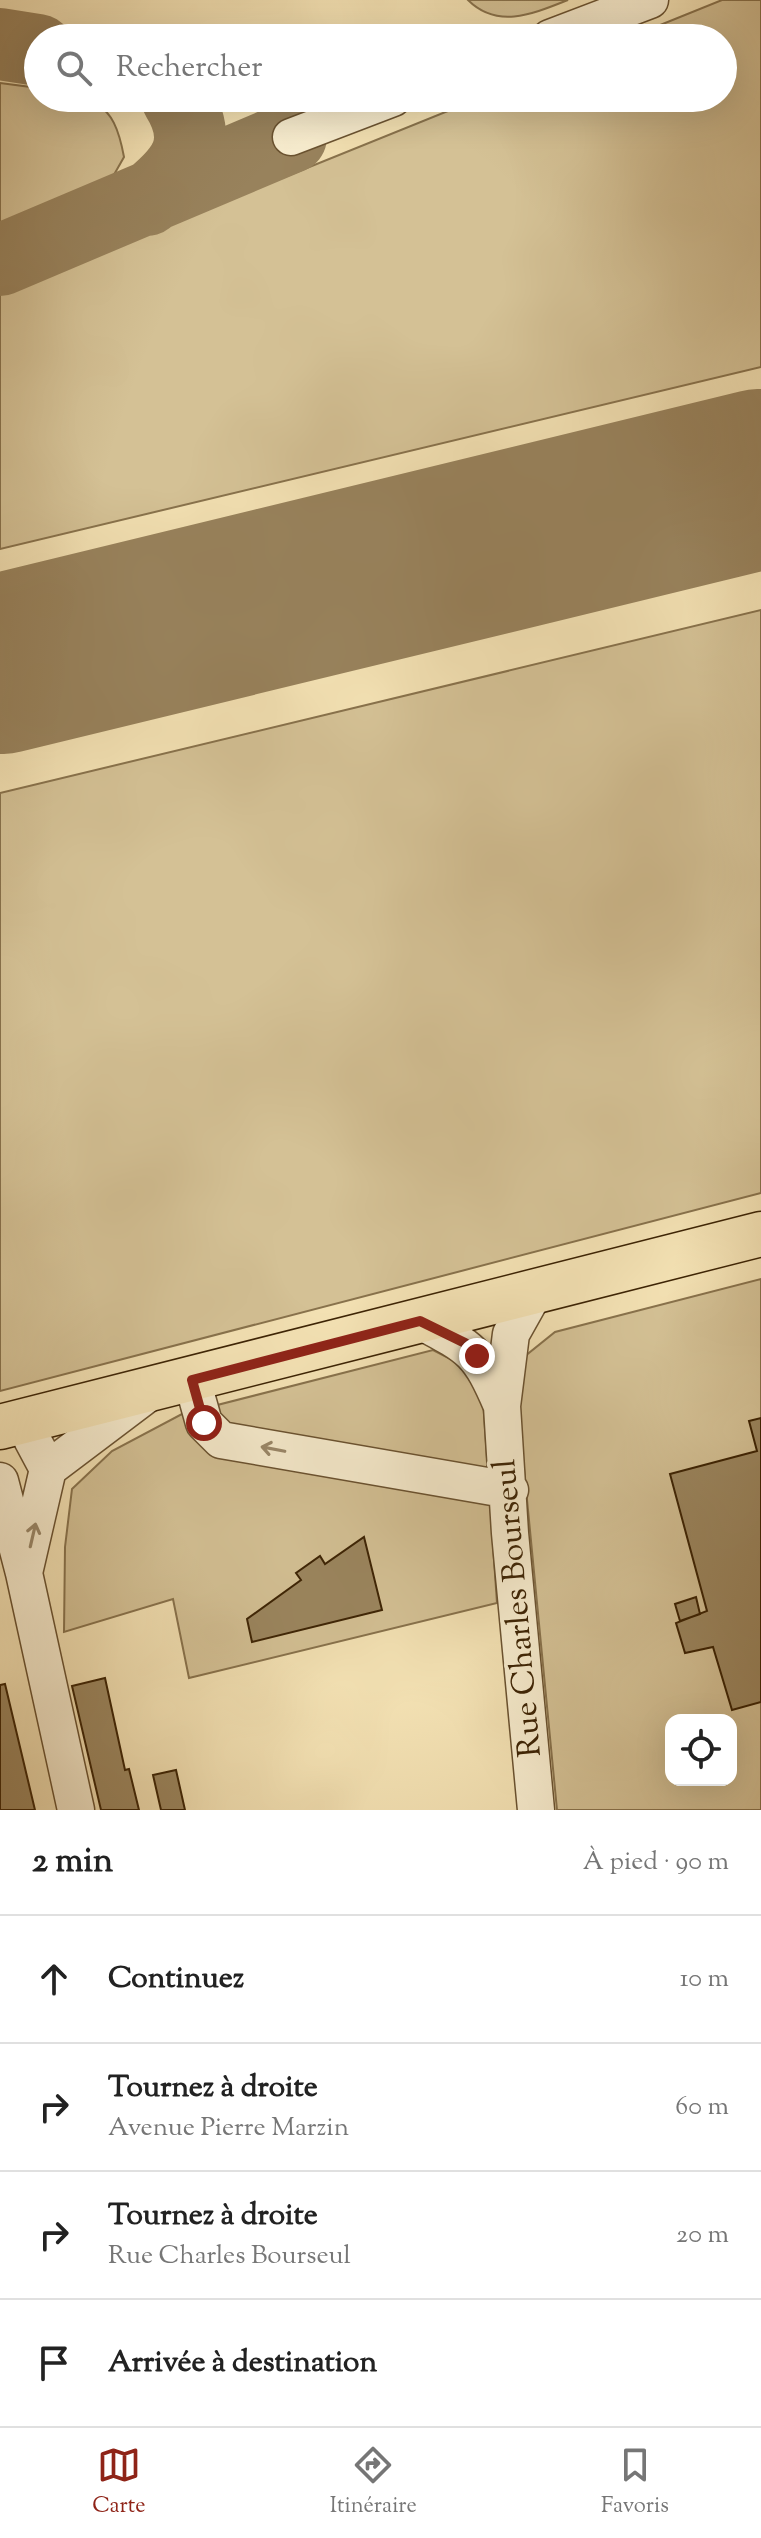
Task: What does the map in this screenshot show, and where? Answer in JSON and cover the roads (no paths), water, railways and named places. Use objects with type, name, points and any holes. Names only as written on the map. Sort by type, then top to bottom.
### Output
[{"type":"main road","points":[[14,1424],[761,1234]]},
{"type":"street","points":[[587,24],[650,0]]},
{"type":"street","points":[[291,137],[356,112]]},
{"type":"street","name":"Rue Charles Bourseul","points":[[534,1293],[511,1334],[502,1406],[510,1490],[510,1533],[536,1810]]},
{"type":"street","name":"Rue Charles Bourseul","points":[[420,1321],[465,1343],[477,1356],[502,1406]]},
{"type":"street","points":[[48,1469],[172,1385],[221,1440],[510,1490]]},
{"type":"street","points":[[14,1424],[32,1439],[48,1469],[24,1573]]},
{"type":"street","points":[[0,1481],[24,1573],[76,1810]]}]
